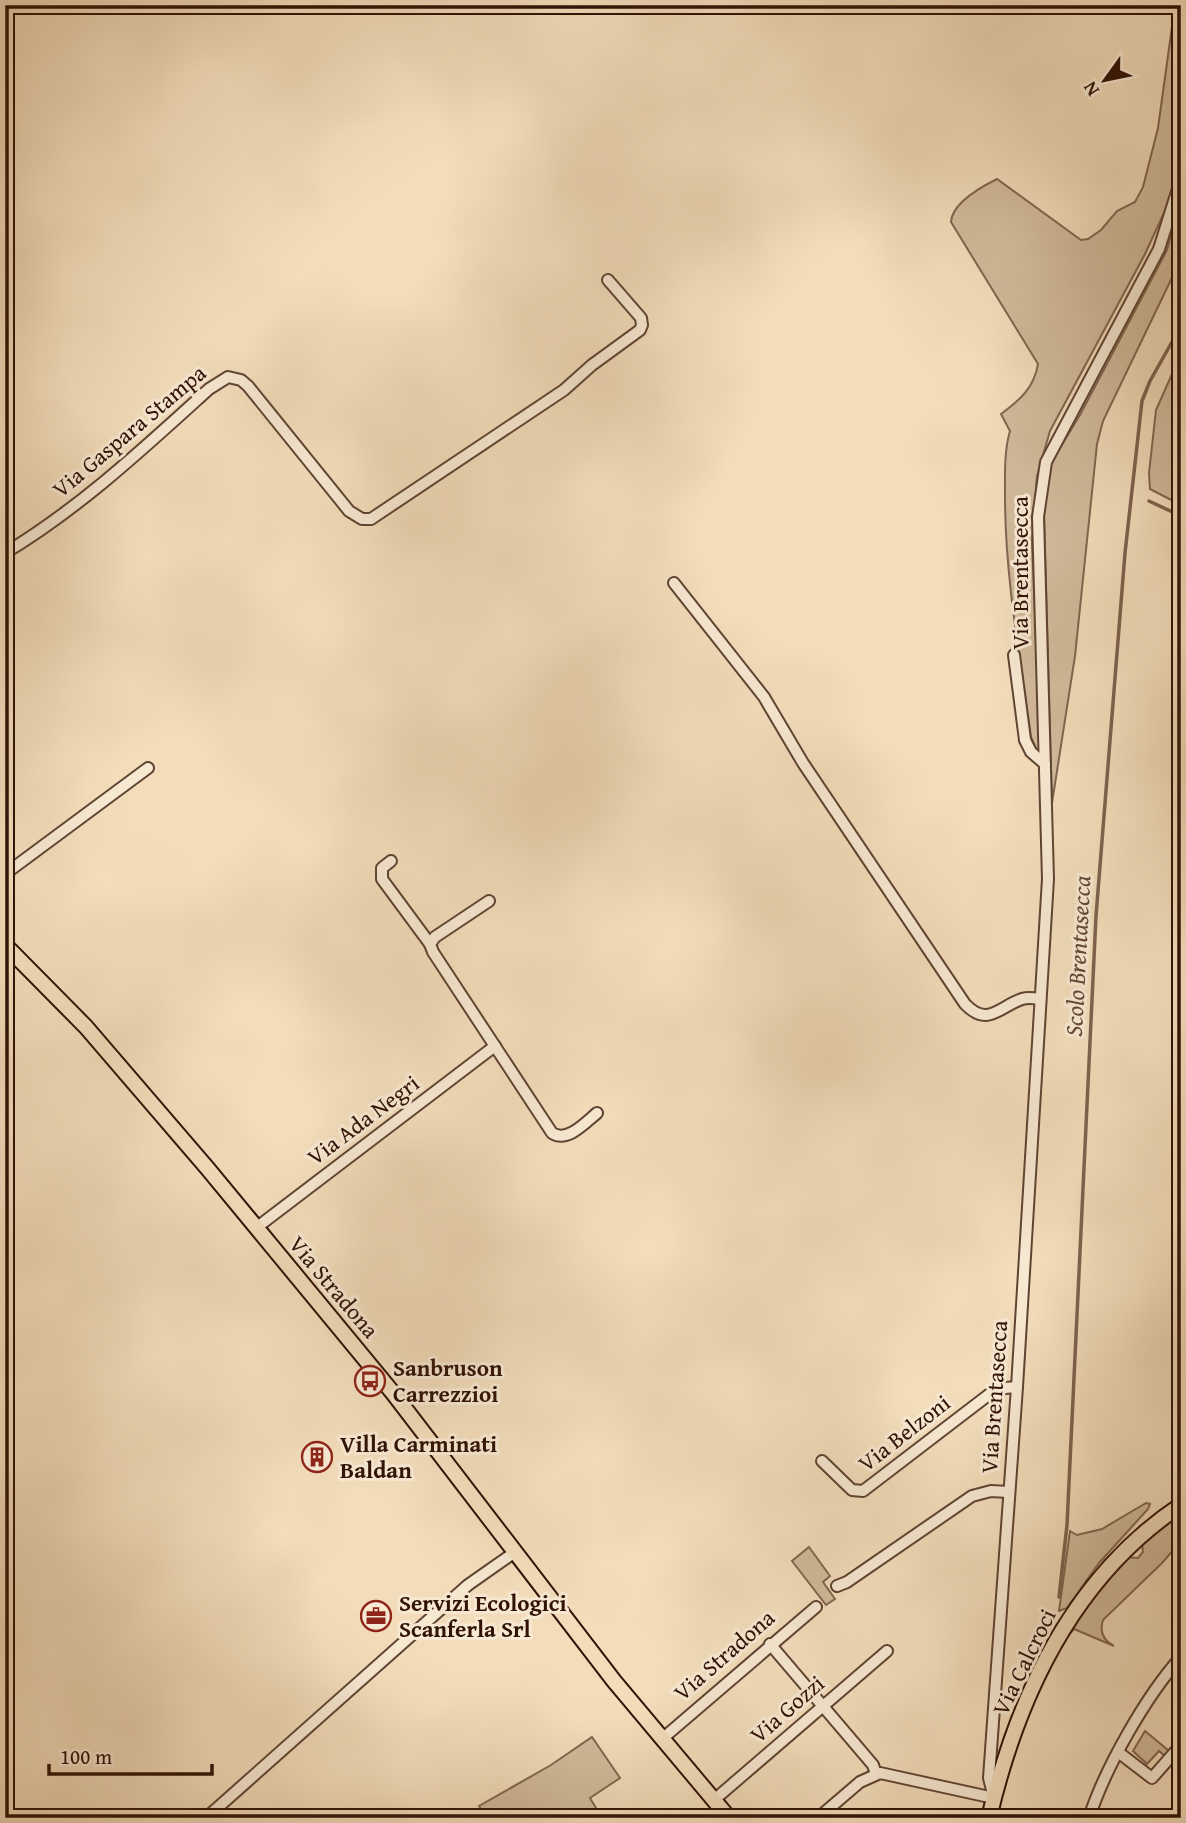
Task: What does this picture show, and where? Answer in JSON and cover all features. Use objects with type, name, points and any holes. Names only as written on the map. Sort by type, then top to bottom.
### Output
[{"type":"main road","name":"Via Stradona","points":[[5,945],[106,1049],[393,1393],[614,1681],[729,1818]]},
{"type":"main road","name":"Via Calcroci","points":[[989,1818],[1010,1745],[1036,1678],[1069,1617],[1092,1584],[1122,1551],[1181,1505]]},
{"type":"street","name":"Via Brentasecca","points":[[994,1798],[989,1778],[1017,1387],[1048,879],[1039,506],[1046,462],[1152,264],[1181,179]]},
{"type":"street","name":"Via Gaspara Stampa","points":[[5,553],[53,522],[98,487],[209,389],[228,377],[241,380],[248,386],[349,511],[362,519],[371,519],[564,390],[592,365],[633,337],[642,325],[641,318],[608,281]]},
{"type":"street","points":[[674,583],[764,697],[803,762],[965,1004],[980,1015],[1001,1011],[1020,999],[1039,999]]},
{"type":"street","points":[[1014,655],[1025,740],[1031,752],[1045,764]]},
{"type":"street","points":[[5,874],[148,768]]},
{"type":"street","points":[[391,861],[382,868],[382,878],[430,944],[552,1133],[558,1137],[565,1136],[597,1113]]},
{"type":"street","points":[[430,944],[451,925],[489,901]]},
{"type":"street","name":"Via Ada Negri","points":[[256,1228],[495,1046]]},
{"type":"street","name":"Via Belzoni","points":[[822,1461],[852,1490],[863,1491],[991,1393],[1017,1387]]},
{"type":"street","points":[[837,1586],[847,1582],[972,1496],[991,1491],[1009,1492]]},
{"type":"street","points":[[206,1818],[468,1585],[515,1552]]},
{"type":"street","name":"Via Stradona","points":[[662,1739],[816,1607]]},
{"type":"street","points":[[770,1644],[873,1765],[876,1774]]},
{"type":"street","name":"Via Gozzi","points":[[713,1800],[887,1651]]},
{"type":"street","points":[[1090,1818],[1098,1792],[1118,1752],[1162,1678],[1181,1657]]},
{"type":"street","points":[[1118,1752],[1152,1778],[1181,1745]]},
{"type":"street","points":[[818,1818],[860,1782],[876,1774],[901,1776],[994,1798]]},
{"type":"shaded area","points":[[1175,5],[1181,5],[1181,138],[1173,187],[1145,254],[1050,431],[1037,476],[1032,541],[1040,742],[1040,750],[1037,751],[1031,737],[1010,587],[1005,480],[1010,431],[1001,414],[1025,393],[1038,364],[951,222],[956,208],[962,202],[997,179],[1081,240],[1088,239],[1101,230],[1117,211],[1135,202],[1143,187],[1158,128]]},
{"type":"shaded area","points":[[1181,199],[1181,259],[1103,421],[1097,444],[1075,656],[1052,803],[1044,512],[1049,466],[1080,415],[1167,250]]},
{"type":"shaded area","points":[[1181,354],[1181,505],[1150,489],[1149,473],[1156,410]]},
{"type":"shaded area","points":[[1146,1503],[1150,1504],[1148,1509],[1099,1563],[1067,1608],[1059,1611],[1070,1531],[1077,1535],[1102,1529]]},
{"type":"shaded area","points":[[1181,1511],[1181,1541],[1103,1620],[1103,1635],[1114,1646],[1074,1629],[1062,1642],[1075,1620],[1124,1557],[1138,1558],[1143,1552],[1142,1543]]},
{"type":"shaded area","points":[[809,1547],[830,1576],[823,1582],[835,1599],[826,1605],[792,1561]]},
{"type":"shaded area","points":[[1145,1731],[1169,1751],[1165,1756],[1159,1751],[1147,1764],[1133,1751]]},
{"type":"shaded area","points":[[592,1737],[620,1778],[590,1798],[602,1818],[487,1818],[479,1806],[551,1765]]},
{"type":"waterway","name":"Scolo Brentasecca","points":[[1059,1597],[1067,1525],[1096,916],[1125,553],[1142,401],[1150,381],[1181,326]]},
{"type":"waterway","points":[[1149,501],[1181,516]]},
{"type":"place","name":"Sanbruson Carrezzioi","points":[[370,1381]]},
{"type":"place","name":"Villa Carminati Baldan","points":[[317,1457]]},
{"type":"place","name":"Servizi Ecologici Scanferla Srl","points":[[376,1616]]}]
